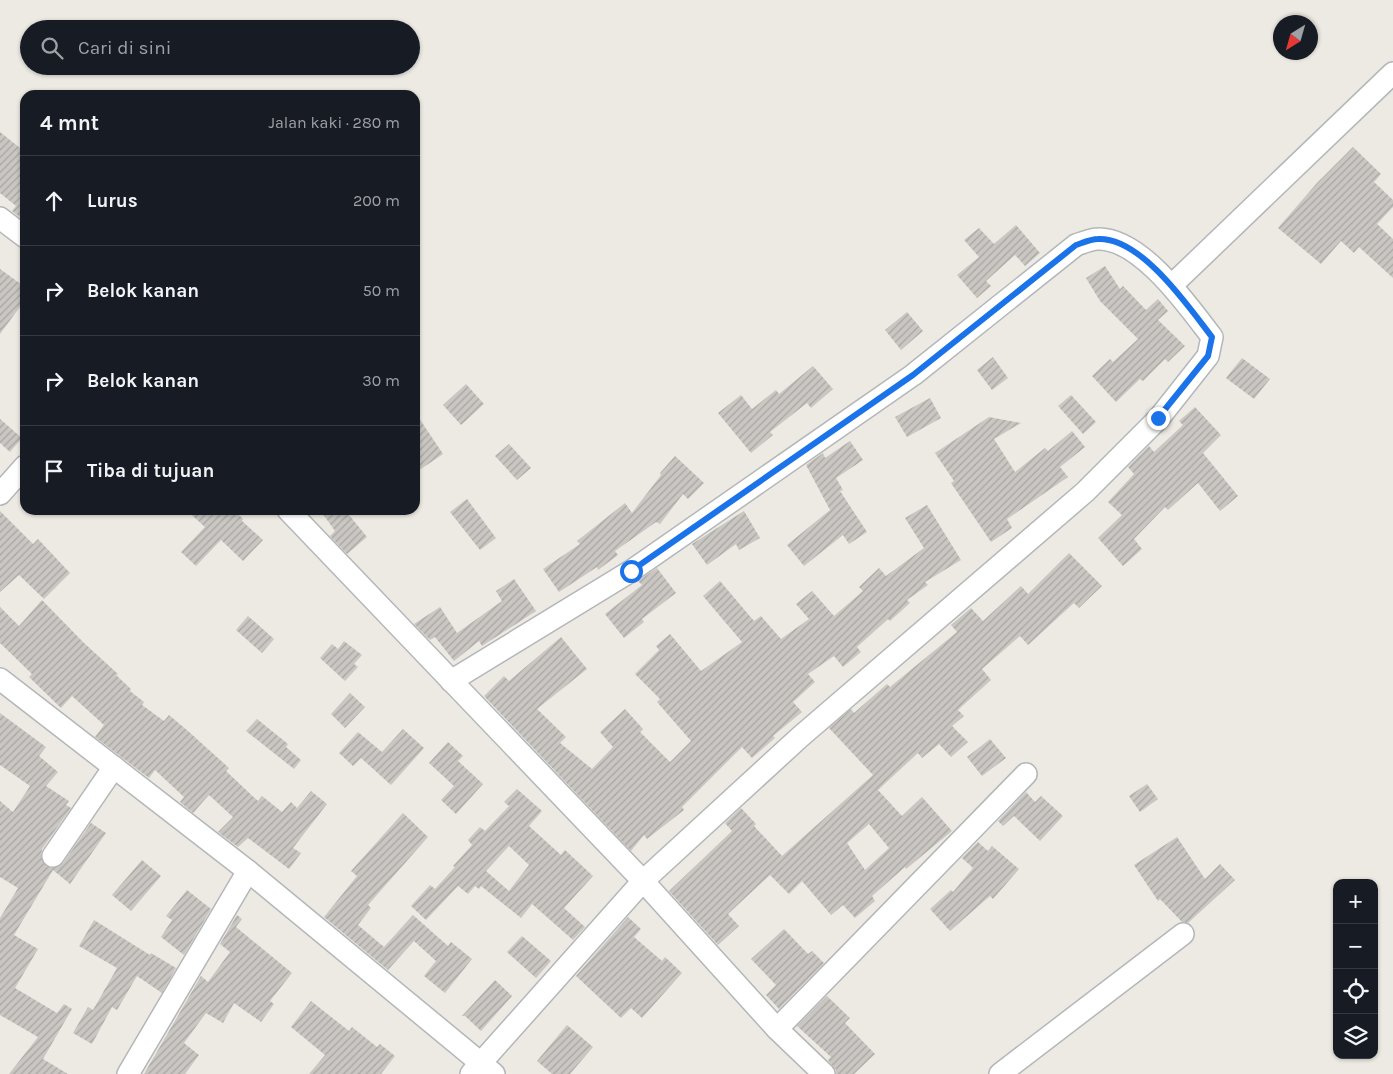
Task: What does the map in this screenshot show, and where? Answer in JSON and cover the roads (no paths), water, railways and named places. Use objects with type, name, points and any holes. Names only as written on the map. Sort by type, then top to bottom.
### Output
[{"type":"street","points":[[1172,285],[1393,72]]},
{"type":"street","points":[[0,218],[20,233]]},
{"type":"street","points":[[0,679],[248,871],[481,1070],[644,881],[800,737],[1085,492],[1158,418],[1208,356],[1212,337],[1172,285],[1131,248],[1098,239],[1076,245],[913,375],[631,571],[452,681]]},
{"type":"street","points":[[0,494],[20,472]]},
{"type":"street","points":[[293,515],[644,881],[777,1030],[824,1074]]},
{"type":"street","points":[[53,856],[114,767]]},
{"type":"street","points":[[777,1030],[1026,774]]},
{"type":"street","points":[[128,1074],[248,871]]},
{"type":"street","points":[[1000,1074],[1183,934]]}]
